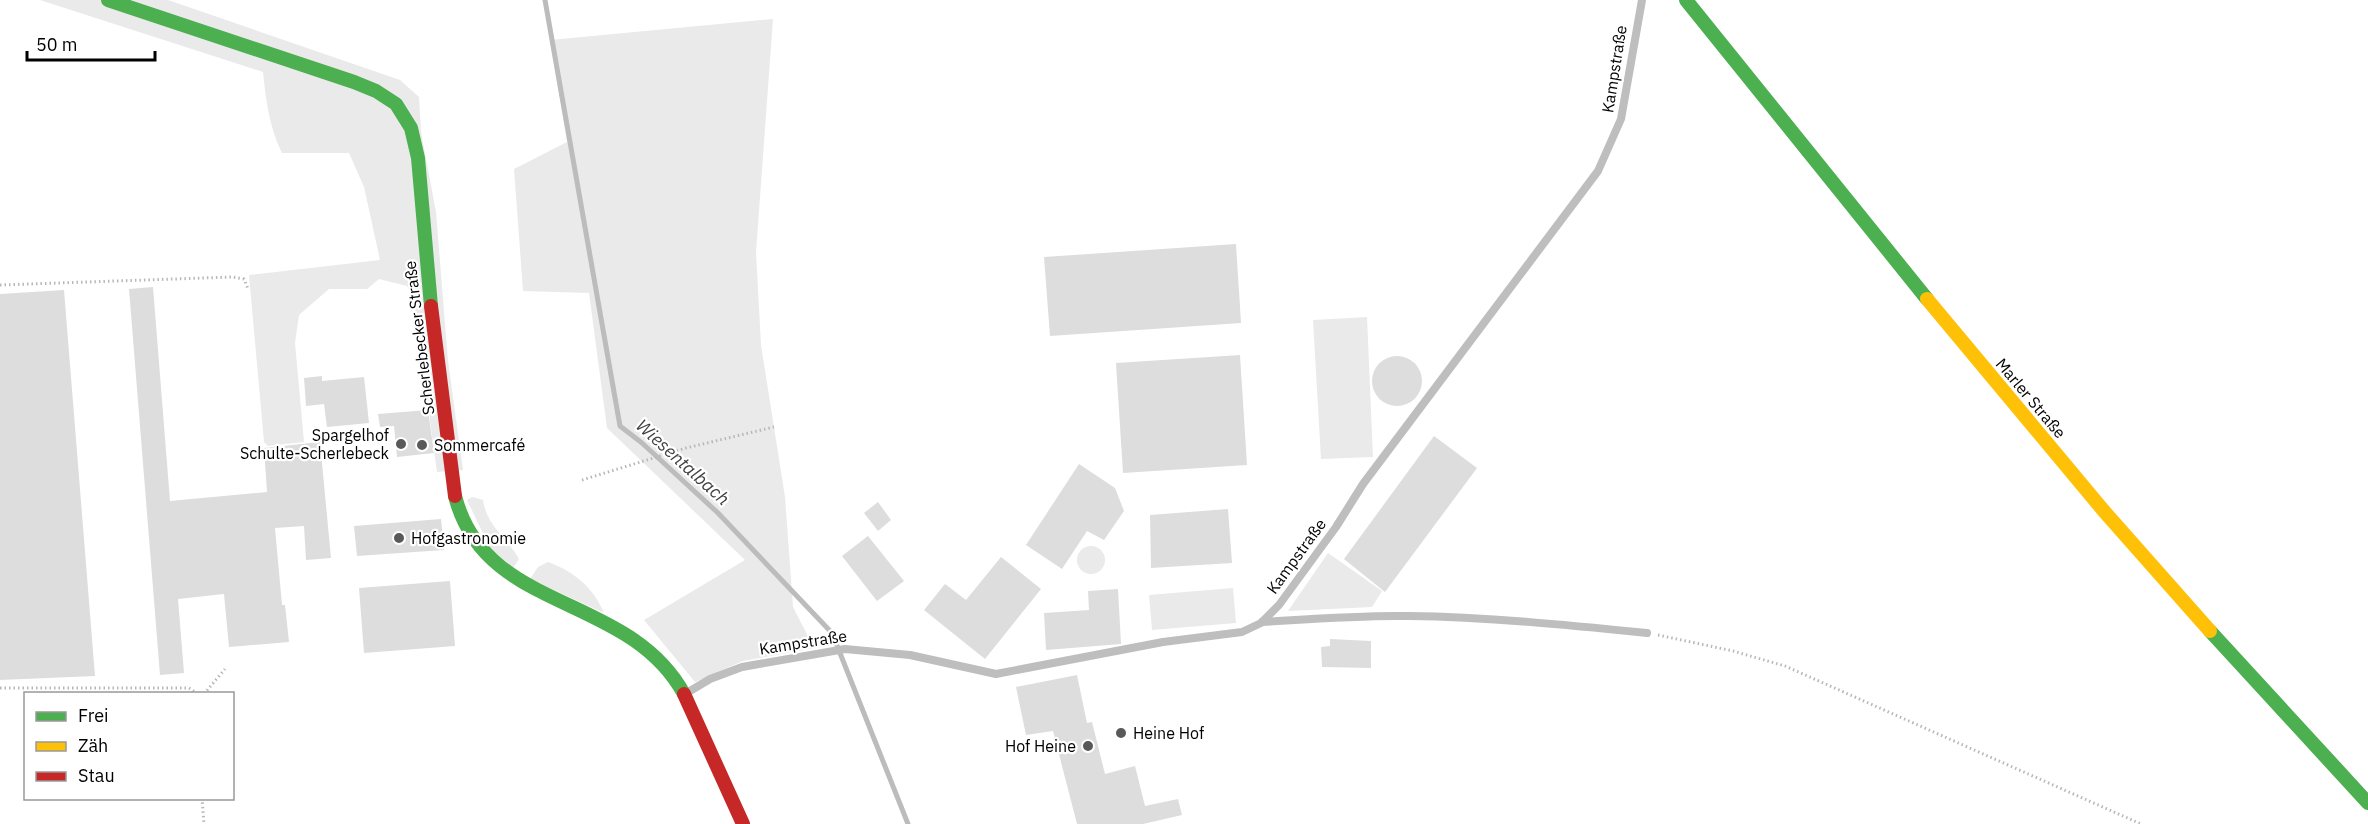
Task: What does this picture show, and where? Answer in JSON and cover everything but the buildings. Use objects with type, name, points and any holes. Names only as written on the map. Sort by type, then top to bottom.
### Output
[{"type":"street","name":"Scherlebecker Straße","points":[[108,0],[354,82],[388,98],[405,114],[415,141],[424,245],[452,481],[466,525],[483,551],[516,580],[556,601],[610,623],[637,639],[657,657],[685,694],[743,824]]},
{"type":"street","name":"Marler Straße","points":[[1686,0],[1971,353],[2142,553],[2368,803]]},
{"type":"lane","name":"Kampstraße","points":[[685,694],[710,679],[742,667],[820,652],[846,649],[910,655],[996,674],[1163,642],[1242,632],[1262,622],[1280,605],[1336,527],[1363,484],[1578,201],[1598,171],[1622,119],[1642,0]]},
{"type":"lane","points":[[1262,622],[1347,616],[1410,616],[1533,621],[1647,633]]},
{"type":"path","points":[[0,285],[232,277],[244,279],[248,289]]},
{"type":"path","points":[[582,480],[686,448],[774,428]]},
{"type":"path","points":[[1647,633],[1733,651],[1785,666],[1878,705],[2141,824]]},
{"type":"path","points":[[205,692],[225,669]]},
{"type":"path","points":[[0,688],[189,688],[196,692]]},
{"type":"path","points":[[202,800],[204,824]]},
{"type":"shaded area","points":[[40,0],[168,0],[400,80],[419,97],[421,132],[436,212],[448,361],[463,470],[437,472],[413,297],[407,286],[379,279],[367,289],[329,289],[299,315],[295,343],[304,442],[268,446],[264,442],[249,275],[380,260],[364,187],[349,153],[282,153],[271,123],[263,72]]},
{"type":"shaded area","points":[[773,19],[756,252],[761,345],[785,497],[793,607],[814,648],[743,661],[695,682],[644,620],[745,560],[607,428],[589,293],[523,291],[514,169],[567,142],[550,40]]},
{"type":"shaded area","points":[[1367,317],[1373,457],[1321,459],[1313,320]]},
{"type":"shaded area","points":[[472,497],[483,500],[493,525],[519,559],[513,568],[490,548],[467,500]]},
{"type":"shaded area","points":[[1091,546],[1101,550],[1105,560],[1101,570],[1091,574],[1081,570],[1077,560],[1081,550]]},
{"type":"shaded area","points":[[1328,553],[1382,591],[1372,607],[1288,611]]},
{"type":"shaded area","points":[[548,562],[566,570],[581,581],[594,595],[604,613],[530,579],[538,567]]},
{"type":"shaded area","points":[[1233,588],[1236,623],[1152,630],[1149,595]]},
{"type":"waterway","name":"Wiesentalbach","points":[[545,0],[620,426],[642,443],[718,513],[832,633],[908,824]]},
{"type":"traffic: fast","points":[[108,0],[354,82],[376,91],[396,104],[411,128],[418,158],[431,306]]},
{"type":"traffic: fast","points":[[1686,0],[1927,299]]},
{"type":"traffic: fast","points":[[455,496],[471,534],[496,562],[526,584],[629,637],[659,661],[684,694]]},
{"type":"traffic: fast","points":[[2210,631],[2368,803]]},
{"type":"traffic: slow","points":[[1927,299],[2103,510],[2210,631]]},
{"type":"traffic: jam","points":[[431,306],[455,496]]},
{"type":"traffic: jam","points":[[684,694],[743,824]]},
{"type":"place","name":"Spargelhof Schulte-Scherlebeck","points":[[401,444]]},
{"type":"place","name":"Sommercafé","points":[[422,445]]},
{"type":"place","name":"Hofgastronomie","points":[[399,538]]},
{"type":"place","name":"Heine Hof","points":[[1121,733]]},
{"type":"place","name":"Hof Heine","points":[[1088,746]]}]
